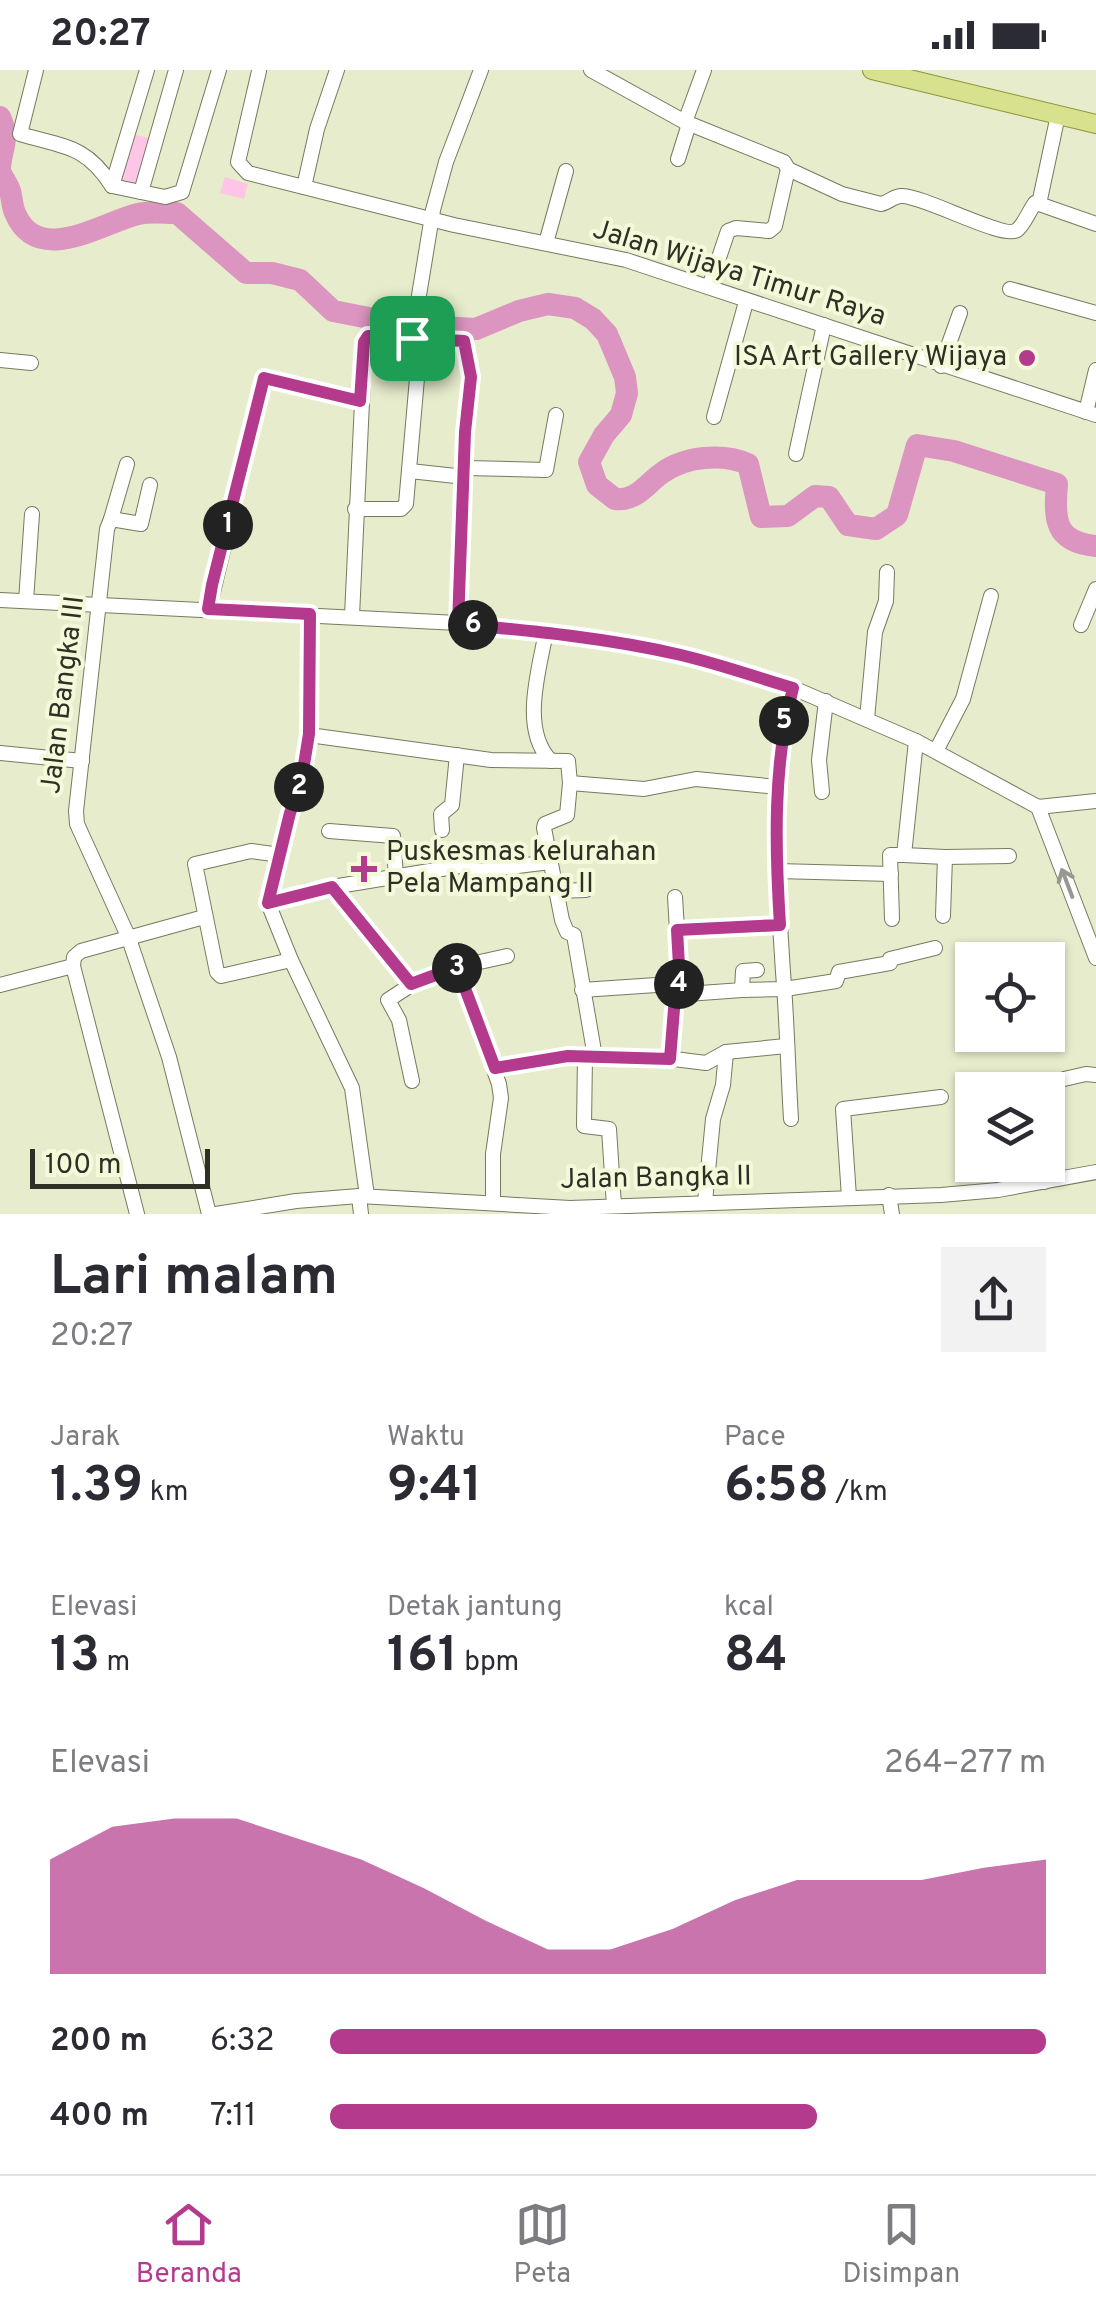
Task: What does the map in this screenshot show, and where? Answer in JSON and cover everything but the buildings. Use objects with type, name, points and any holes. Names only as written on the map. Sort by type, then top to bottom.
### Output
[{"type":"main road","points":[[872,70],[1096,124]]},
{"type":"street","points":[[36,70],[20,134],[82,152],[97,162],[112,186],[165,197],[182,192],[219,70]]},
{"type":"street","points":[[112,186],[147,70]]},
{"type":"street","points":[[141,192],[176,70]]},
{"type":"street","points":[[304,187],[336,70]]},
{"type":"street","points":[[412,328],[446,162],[481,70]]},
{"type":"street","points":[[591,70],[687,123],[784,162],[788,169],[842,194],[882,204],[898,196],[926,201],[1009,234],[1019,229],[1035,204],[1096,224]]},
{"type":"street","points":[[678,158],[704,70]]},
{"type":"street","name":"Jalan Wijaya Timur Raya","points":[[260,71],[238,165],[248,172],[432,218],[626,260],[1091,413]]},
{"type":"street","points":[[1040,204],[1058,115]]},
{"type":"street","points":[[709,288],[729,230],[769,231],[775,226],[788,169]]},
{"type":"street","points":[[546,243],[566,171]]},
{"type":"street","points":[[1010,289],[1096,313]]},
{"type":"street","points":[[714,417],[746,302]]},
{"type":"street","points":[[942,366],[960,313]]},
{"type":"street","points":[[796,454],[824,325]]},
{"type":"street","points":[[352,616],[365,338],[412,328],[464,341],[471,377],[465,432],[458,624]]},
{"type":"street","points":[[0,360],[31,363]]},
{"type":"street","points":[[355,508],[404,508],[418,367],[432,365]]},
{"type":"street","points":[[1091,413],[1096,370]]},
{"type":"street","points":[[208,609],[264,378],[360,401]]},
{"type":"street","points":[[410,471],[546,470],[556,414]]},
{"type":"street","name":"Jalan Bangka III","points":[[127,464],[107,529],[77,824],[128,936],[169,1058],[212,1214]]},
{"type":"street","points":[[112,519],[141,524],[150,485]]},
{"type":"street","points":[[26,601],[32,514]]},
{"type":"street","points":[[867,719],[875,632],[886,601],[887,572]]},
{"type":"street","points":[[1081,625],[1096,589]]},
{"type":"street","points":[[936,751],[963,698],[992,596]]},
{"type":"street","points":[[0,600],[458,624],[546,632],[685,656],[826,701],[916,741],[1038,807],[1096,801]]},
{"type":"street","points":[[310,614],[309,734],[301,783],[268,903],[290,960],[352,1088],[363,1196],[361,1214]]},
{"type":"street","points":[[546,632],[537,685],[535,737],[551,760]]},
{"type":"street","points":[[791,1119],[777,871],[778,788],[784,720],[793,688]]},
{"type":"street","points":[[822,792],[819,760],[826,701]]},
{"type":"street","points":[[309,734],[457,755],[529,762],[568,761],[567,815],[545,824],[555,891],[566,932],[574,935],[582,990],[590,1057],[584,1126],[609,1129],[614,1206]]},
{"type":"street","points":[[904,855],[916,741]]},
{"type":"street","points":[[0,753],[82,761]]},
{"type":"street","points":[[442,830],[441,814],[452,806],[457,755]]},
{"type":"street","points":[[570,783],[644,789],[696,779],[778,788]]},
{"type":"street","points":[[1038,807],[1096,958]]},
{"type":"street","points":[[330,831],[393,836],[396,876]]},
{"type":"street","points":[[280,854],[251,851],[195,864],[217,972],[221,976],[290,960]]},
{"type":"street","points":[[892,919],[890,855],[1008,856]]},
{"type":"street","points":[[943,916],[944,858]]},
{"type":"street","points":[[268,903],[332,887],[466,865],[478,871],[550,862]]},
{"type":"street","points":[[777,871],[891,874]]},
{"type":"street","points":[[332,887],[411,984]]},
{"type":"street","points":[[555,891],[586,890]]},
{"type":"street","points":[[670,1059],[678,984],[676,897]]},
{"type":"street","points":[[137,1214],[73,966],[74,956],[128,936],[204,918]]},
{"type":"street","points":[[677,930],[780,925]]},
{"type":"street","points":[[582,990],[678,984],[686,984],[688,994],[784,989],[836,980],[839,972],[879,967],[890,963],[890,959],[935,948]]},
{"type":"street","points":[[412,1080],[398,1020],[388,1000],[411,984],[457,967],[507,956]]},
{"type":"street","points":[[0,985],[73,966]]},
{"type":"street","points":[[457,967],[495,1068],[501,1098],[493,1154],[493,1202]]},
{"type":"street","points":[[742,990],[742,970],[757,970]]},
{"type":"street","points":[[495,1068],[568,1056],[706,1062],[726,1052],[786,1046]]},
{"type":"street","points":[[705,1202],[713,1119],[723,1085],[726,1052]]},
{"type":"street","points":[[1065,1078],[1096,1075]]},
{"type":"street","points":[[849,1197],[843,1109],[941,1097]]},
{"type":"street","name":"Jalan Bangka II","points":[[1065,1178],[1096,1172]]},
{"type":"street","name":"Jalan Bangka II","points":[[212,1214],[363,1196],[463,1208],[493,1202],[570,1208],[705,1202],[746,1209],[795,1208],[849,1197],[974,1193],[1044,1182]]},
{"type":"street","points":[[889,1195],[892,1214]]},
{"type":"shaded area","points":[[129,133],[152,139],[139,189],[116,183]]},
{"type":"shaded area","points":[[225,177],[248,184],[244,199],[220,193]]},
{"type":"waterway","points":[[0,117],[5,139],[1,172],[15,213],[25,229],[39,237],[71,237],[143,213],[177,213],[246,273],[272,273],[300,280],[333,311],[405,325],[476,329],[548,304],[575,308],[593,319],[607,334],[625,377],[627,393],[621,415],[589,462],[597,485],[615,499],[635,495],[671,467],[704,458],[727,458],[748,464],[761,517],[788,516],[815,496],[829,497],[848,525],[876,529],[897,515],[917,445],[954,451],[1057,484],[1057,518],[1064,534],[1082,544],[1096,546]]},
{"type":"place","name":"ISA Art Gallery Wijaya","points":[[1027,358]]},
{"type":"place","name":"Puskesmas kelurahan Pela Mampang II","points":[[364,869]]},
{"type":"route","points":[[365,338],[412,338],[464,341],[470,364],[458,624],[634,646],[685,656],[793,688],[784,720],[778,788],[780,925],[677,930],[680,984],[676,984],[670,1059],[568,1056],[495,1068],[457,967],[411,984],[332,887],[268,903],[301,783],[309,734],[310,614],[208,609],[238,490],[242,458],[264,378],[360,401],[365,338]]}]
